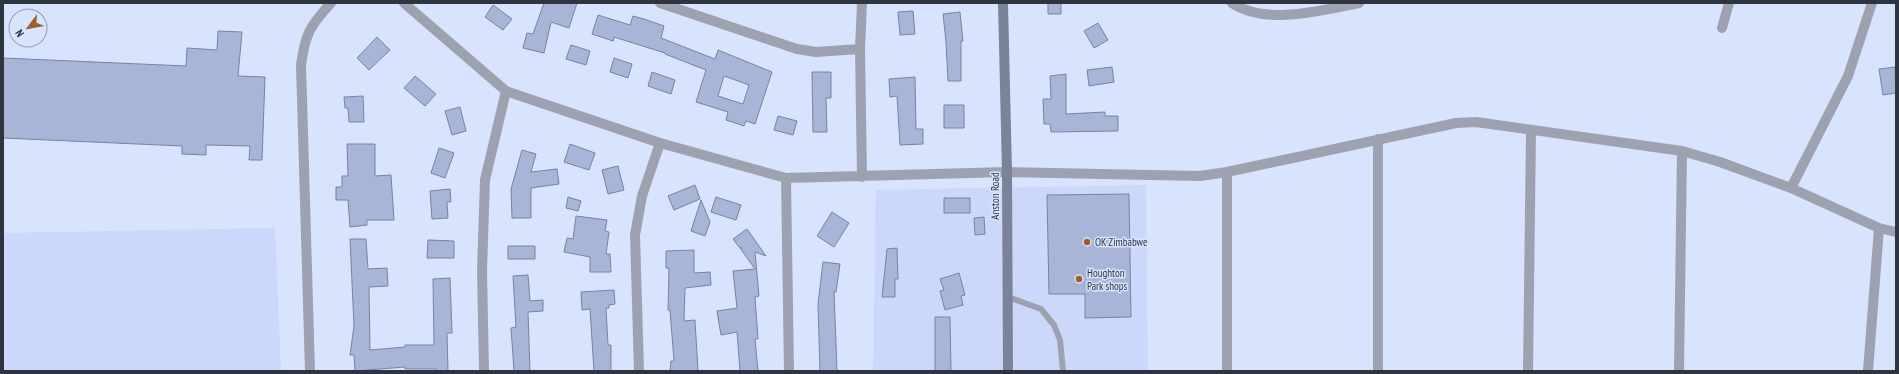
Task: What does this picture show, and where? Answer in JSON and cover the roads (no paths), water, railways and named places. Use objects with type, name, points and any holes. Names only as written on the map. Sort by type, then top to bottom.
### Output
[{"type":"main road","name":"Anston Road","points":[[1003,3],[1007,172],[1008,371]]},
{"type":"street","points":[[310,371],[301,65],[303,45],[312,24],[331,3]]},
{"type":"street","points":[[404,3],[506,91],[660,143],[786,178],[1007,172],[1200,176],[1227,172],[1456,123],[1476,122],[1682,151],[1720,162],[1791,188],[1879,228],[1896,232]]},
{"type":"street","points":[[660,3],[797,49],[816,52],[860,49]]},
{"type":"street","points":[[862,3],[860,49],[862,177]]},
{"type":"street","points":[[1232,3],[1239,8],[1262,15],[1292,14],[1359,3]]},
{"type":"street","points":[[1722,28],[1730,3]]},
{"type":"street","points":[[1791,188],[1848,76],[1872,3]]},
{"type":"street","points":[[484,371],[482,271],[485,180],[506,91]]},
{"type":"street","points":[[1528,371],[1531,130]]},
{"type":"street","points":[[1378,139],[1378,371]]},
{"type":"street","points":[[639,371],[635,235],[642,196],[660,143]]},
{"type":"street","points":[[1678,371],[1682,151]]},
{"type":"street","points":[[1227,172],[1227,371]]},
{"type":"street","points":[[786,178],[789,371]]},
{"type":"street","points":[[1868,371],[1879,228]]},
{"type":"lane","points":[[1008,297],[1041,310],[1054,325],[1060,340],[1063,371]]},
{"type":"place","name":"OK Zimbabwe","points":[[1087,242]]},
{"type":"place","name":"Houghton Park shops","points":[[1079,279]]}]
